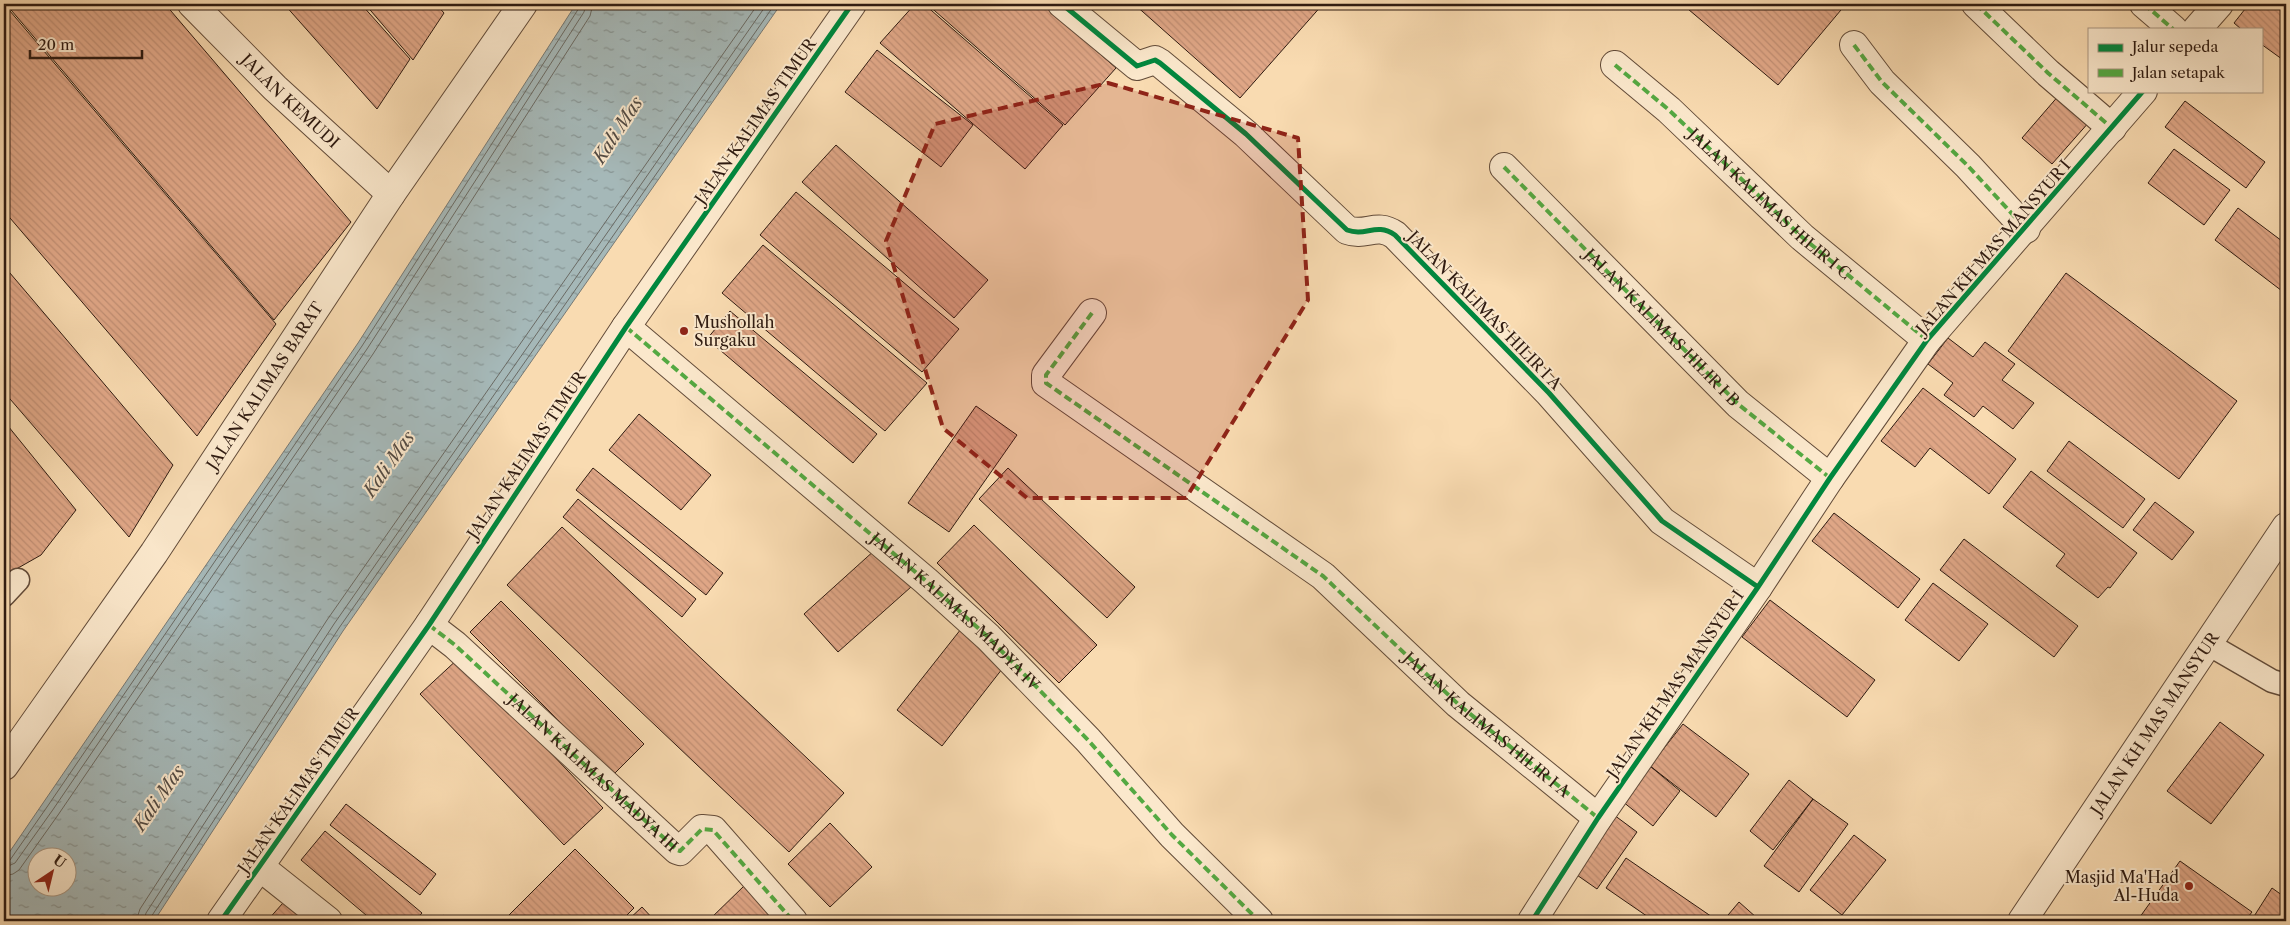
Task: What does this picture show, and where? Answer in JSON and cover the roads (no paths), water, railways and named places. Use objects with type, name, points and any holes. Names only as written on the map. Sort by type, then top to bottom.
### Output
[{"type":"street","name":"JALAN KEMUDI","points":[[192,4],[275,88],[391,194]]},
{"type":"street","name":"JALAN KALIMAS BARAT","points":[[4,766],[154,552],[391,194],[523,4]]},
{"type":"street","name":"JALAN KALIMAS TIMUR","points":[[221,921],[428,625],[626,327],[852,4]]},
{"type":"street","name":"JALAN KALIMAS HILIR I A","points":[[1062,4],[1137,66],[1155,60],[1160,63],[1246,134],[1347,230],[1358,234],[1372,229],[1386,228],[1396,234],[1549,393],[1662,521],[1758,587]]},
{"type":"street","points":[[1976,4],[2048,73],[2112,128]]},
{"type":"street","points":[[2144,4],[2171,28]]},
{"type":"street","points":[[2198,28],[2219,4]]},
{"type":"street","points":[[1854,45],[1882,82],[1968,166],[2026,229]]},
{"type":"street","name":"JALAN KALIMAS HILIR I C","points":[[1615,65],[1669,110],[1802,237],[1927,340]]},
{"type":"street","name":"JALAN KH MAS MANSYUR I","points":[[1532,921],[1598,818],[1758,587],[1830,478],[1927,340],[2026,229],[2142,92]]},
{"type":"street","name":"JALAN KALIMAS HILIR I B","points":[[1504,167],[1738,404],[1830,478]]},
{"type":"street","name":"JALAN KALIMAS HILIR I A","points":[[1092,313],[1046,375],[1046,383],[1323,576],[1458,704],[1598,818]]},
{"type":"street","name":"JALAN KALIMAS MADYA IV","points":[[626,327],[988,637],[1088,740],[1172,835],[1259,921]]},
{"type":"street","name":"JALAN KH MAS MANSYUR","points":[[2022,921],[2286,527]]},
{"type":"street","name":"JALAN KALIMAS MADYA III","points":[[428,625],[455,645],[678,851],[702,829],[713,830],[793,921]]},
{"type":"street","points":[[260,867],[328,921]]},
{"type":"lane","points":[[2208,644],[2272,680],[2286,685]]},
{"type":"water","name":"Kali Mas","points":[[576,4],[781,4],[343,631],[154,921],[4,921],[4,860],[358,343]]},
{"type":"place","name":"Mushollah Surgaku","points":[[684,331]]},
{"type":"place","name":"Masjid Ma'Had Al-Huda","points":[[2189,886]]}]
